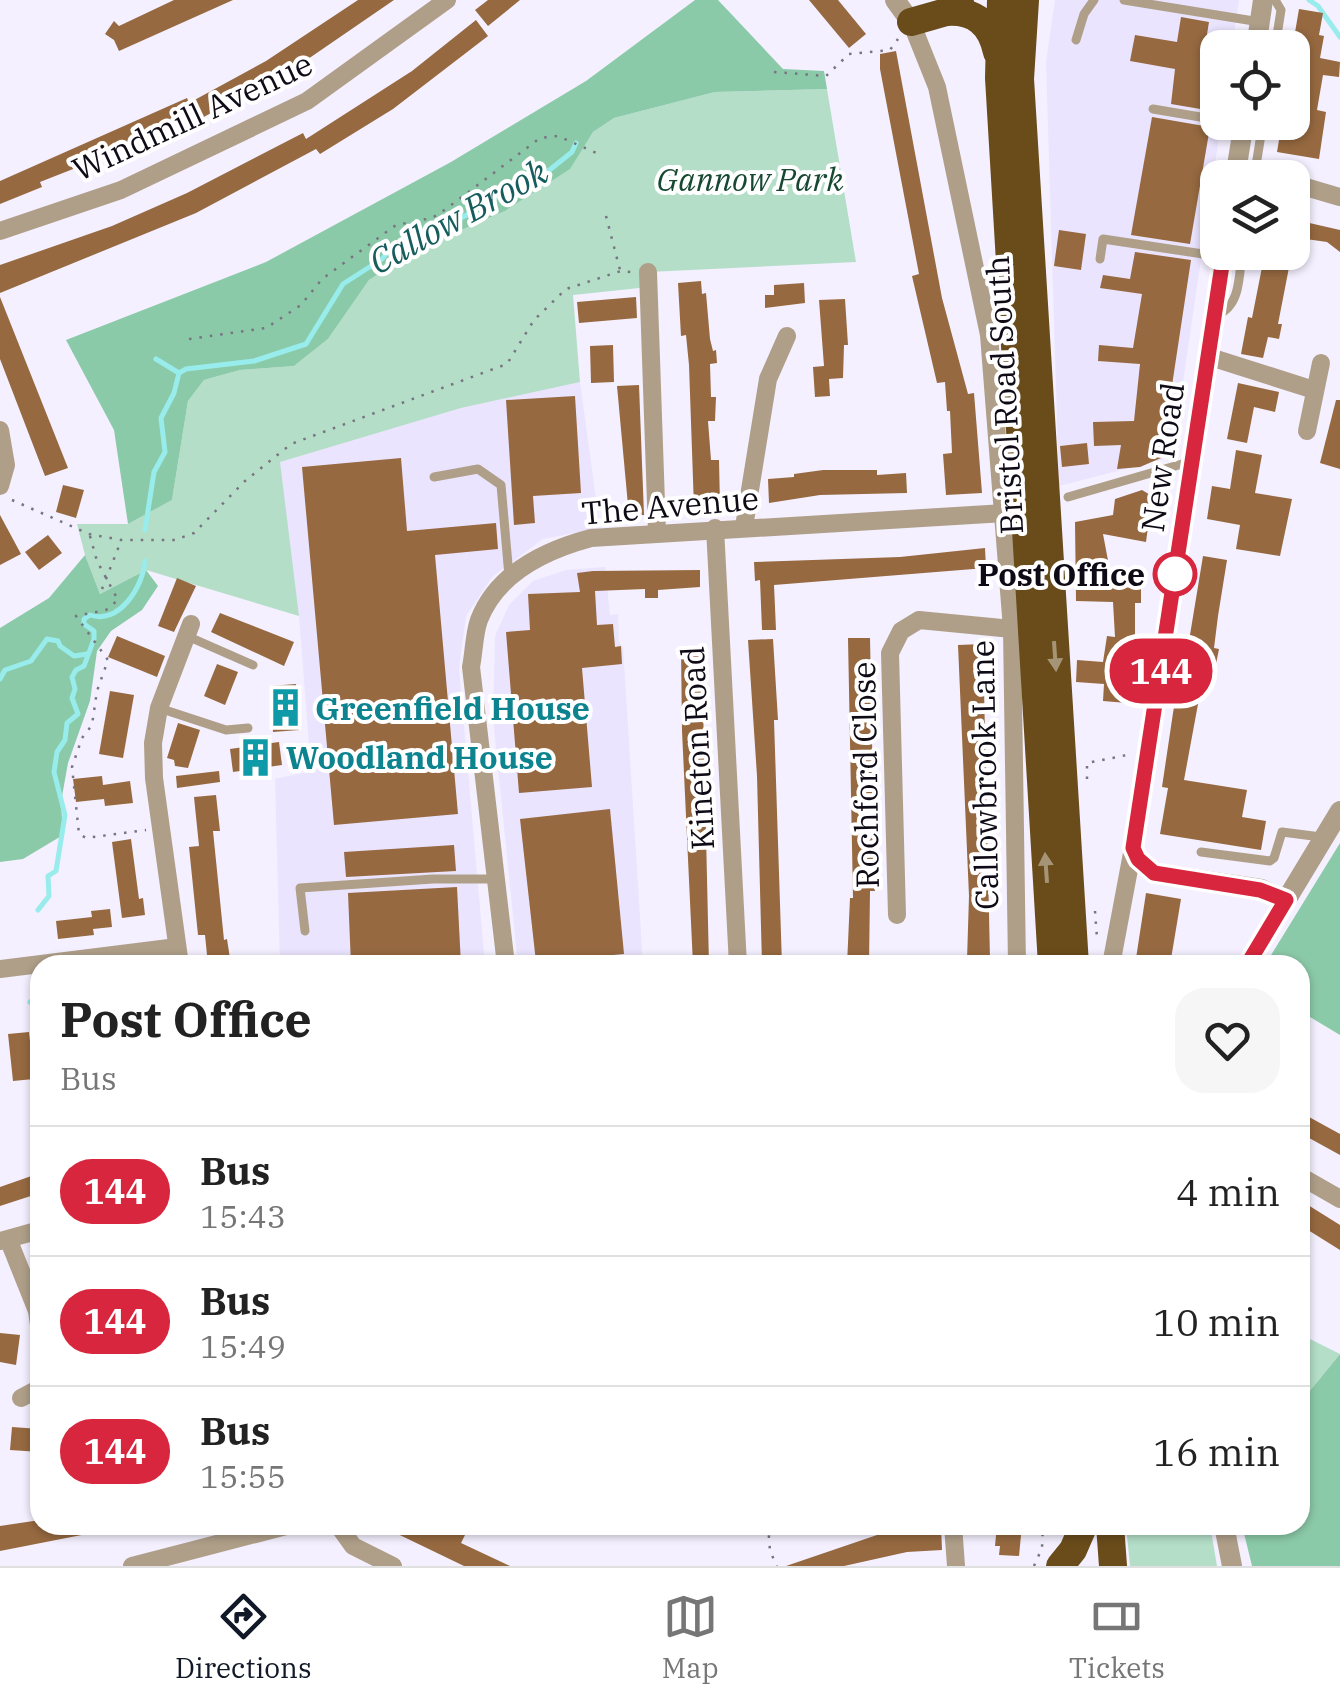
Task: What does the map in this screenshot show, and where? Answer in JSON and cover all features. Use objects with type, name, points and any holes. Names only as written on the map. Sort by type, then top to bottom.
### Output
[{"type":"highway","name":"Bristol Road South","points":[[1001,0],[999,78],[1051,955]]},
{"type":"highway","name":"Bristol Road South","points":[[1025,0],[1020,79],[1074,955]]},
{"type":"highway","points":[[903,11],[956,6],[972,15],[986,25],[995,42],[999,78]]},
{"type":"highway","points":[[1060,1566],[1085,1535]]},
{"type":"highway","points":[[1086,1566],[1091,1535]]},
{"type":"highway","points":[[1097,1535],[1113,1566]]},
{"type":"street","name":"Windmill Avenue","points":[[0,231],[121,190],[307,101],[448,0]]},
{"type":"street","points":[[1259,30],[1263,0]]},
{"type":"street","name":"Callowbrook Lane","points":[[903,11],[936,87],[989,336],[1012,629],[1017,955]]},
{"type":"street","points":[[1310,188],[1340,197]]},
{"type":"street","name":"New Road","points":[[1113,955],[1133,848],[1207,356],[1226,270]]},
{"type":"street","points":[[648,272],[658,532]]},
{"type":"street","points":[[744,527],[768,379],[787,336]]},
{"type":"street","points":[[1207,356],[1314,390]]},
{"type":"street","points":[[1307,431],[1320,363]]},
{"type":"street","points":[[0,430],[6,465],[0,486]]},
{"type":"street","name":"The Avenue","points":[[505,955],[471,667],[479,620],[500,586],[558,547],[591,538],[1005,513]]},
{"type":"street","name":"Kineton Road","points":[[715,528],[737,955]]},
{"type":"street","name":"Rochford Close","points":[[897,915],[890,653],[900,631],[919,620],[1012,629]]},
{"type":"street","points":[[179,955],[152,743],[159,708],[189,630]]},
{"type":"street","points":[[1254,955],[1340,811]]},
{"type":"street","points":[[1133,848],[1138,859],[1154,873],[1260,890],[1286,900]]},
{"type":"street","points":[[0,969],[30,967]]},
{"type":"street","points":[[1310,1182],[1340,1199]]},
{"type":"street","points":[[30,1233],[4,1241],[30,1296]]},
{"type":"street","points":[[21,1398],[30,1393]]},
{"type":"street","points":[[132,1566],[251,1535]]},
{"type":"street","points":[[345,1535],[353,1546],[393,1566]]},
{"type":"street","points":[[954,1535],[956,1566]]},
{"type":"street","points":[[1226,1535],[1232,1566]]},
{"type":"lane","points":[[1076,40],[1084,14],[1094,0]]},
{"type":"lane","points":[[1124,0],[1260,22]]},
{"type":"lane","points":[[1275,0],[1281,10],[1278,30]]},
{"type":"lane","points":[[1153,109],[1200,117]]},
{"type":"lane","points":[[1100,259],[1103,239],[1200,250]]},
{"type":"lane","points":[[1068,498],[1192,461]]},
{"type":"lane","points":[[434,477],[478,469],[492,475],[501,485],[510,578]]},
{"type":"lane","points":[[189,630],[253,664]]},
{"type":"lane","points":[[159,708],[226,730],[248,728]]},
{"type":"lane","points":[[1201,852],[1270,861],[1282,832],[1324,838]]},
{"type":"lane","points":[[306,932],[300,888],[496,879]]},
{"type":"path","points":[[774,72],[826,76],[849,54],[890,50],[903,11]]},
{"type":"path","points":[[190,339],[266,328],[301,305],[322,279],[396,226],[432,218],[540,138],[558,136],[601,155]]},
{"type":"path","points":[[606,216],[621,271]]},
{"type":"path","points":[[0,495],[90,534],[121,540],[175,540],[194,533],[245,481],[291,444],[507,364],[534,320],[566,289],[621,271],[648,272]]},
{"type":"path","points":[[90,534],[97,561],[118,600],[114,606],[76,616],[108,660],[97,691],[92,725],[82,738],[72,766],[79,834],[86,838],[161,828]]},
{"type":"path","points":[[102,589],[121,540]]},
{"type":"path","points":[[1087,782],[1087,763],[1148,752]]},
{"type":"path","points":[[769,1535],[777,1566]]},
{"type":"path","points":[[1034,1566],[1043,1535]]},
{"type":"shaded area","points":[[1055,0],[1239,0],[1235,30],[1200,30],[1200,140],[1219,140],[1216,160],[1200,160],[1200,266],[1172,457],[1059,486],[1046,62]]},
{"type":"shaded area","points":[[580,382],[600,528],[543,539],[493,576],[466,616],[459,668],[484,955],[280,955],[275,779],[311,771],[299,616],[279,462],[461,408]]},
{"type":"shaded area","points":[[605,567],[610,615],[618,614],[642,955],[517,955],[493,719],[495,636],[509,605],[533,581],[566,570]]},
{"type":"green space","points":[[695,0],[718,0],[783,69],[824,71],[827,89],[715,92],[614,118],[593,132],[570,169],[505,211],[422,247],[369,280],[328,339],[294,366],[240,370],[204,380],[188,401],[172,500],[128,524],[114,430],[66,340],[266,262],[451,162],[586,81]]},
{"type":"green space","name":"Gannow Park","points":[[827,89],[856,262],[649,272],[649,287],[573,295],[580,382],[461,408],[280,462],[299,616],[146,570],[100,594],[77,524],[128,524],[172,500],[188,401],[204,380],[240,370],[294,366],[328,339],[369,280],[422,247],[505,211],[569,169],[593,132],[614,118],[715,92]]},
{"type":"green space","points":[[85,555],[100,594],[146,570],[158,586],[142,610],[111,631],[97,651],[90,701],[68,763],[61,802],[63,835],[23,859],[0,862],[0,628],[49,598]]},
{"type":"green space","points":[[1340,843],[1340,1035],[1310,1017],[1310,955],[1271,955]]},
{"type":"green space","points":[[1310,1339],[1340,1354],[1310,1391]]},
{"type":"green space","points":[[1340,1354],[1340,1566],[1252,1566],[1244,1535],[1310,1535],[1310,1391]]},
{"type":"green space","points":[[1127,1535],[1212,1535],[1217,1566],[1130,1566]]},
{"type":"building","points":[[174,0],[233,0],[119,51],[114,40],[105,34],[114,21],[119,26]]},
{"type":"building","points":[[358,0],[394,0],[308,59],[202,118],[199,113],[119,151],[40,182],[42,187],[0,204],[0,181],[187,98],[189,103],[266,61]]},
{"type":"building","points":[[488,0],[520,0],[488,26],[475,10]]},
{"type":"building","points":[[809,0],[838,0],[866,34],[849,48]]},
{"type":"building","points":[[1299,9],[1323,13],[1320,58],[1340,62],[1339,77],[1323,75],[1317,110],[1326,112],[1319,159],[1277,152],[1279,140],[1310,140],[1310,30],[1295,30]]},
{"type":"building","points":[[1181,17],[1209,22],[1208,30],[1200,30],[1200,109],[1171,104],[1175,69],[1130,61],[1135,35],[1177,42]]},
{"type":"building","points":[[476,20],[488,36],[393,109],[320,154],[316,149],[196,213],[0,293],[0,265],[112,226],[187,193],[303,133],[306,139],[412,71]]},
{"type":"building","points":[[896,51],[942,298],[968,394],[974,393],[982,493],[946,495],[943,454],[952,453],[950,411],[945,382],[937,383],[912,276],[919,274],[880,69],[880,54]]},
{"type":"building","points":[[1152,117],[1200,125],[1200,140],[1208,140],[1204,160],[1200,160],[1200,186],[1190,244],[1131,235]]},
{"type":"building","points":[[1310,223],[1340,230],[1340,252],[1327,242],[1310,240]]},
{"type":"building","points":[[1059,230],[1086,234],[1081,270],[1054,266]]},
{"type":"building","points":[[1135,252],[1191,260],[1161,458],[1140,467],[1117,469],[1121,445],[1094,446],[1093,422],[1134,421],[1140,364],[1098,361],[1099,345],[1133,348],[1142,294],[1100,288],[1103,275],[1130,279]]},
{"type":"building","points":[[1261,270],[1288,270],[1278,324],[1282,324],[1279,339],[1268,337],[1263,358],[1241,354],[1248,317],[1252,318]]},
{"type":"building","points":[[701,281],[702,294],[706,293],[710,339],[713,351],[716,350],[717,363],[710,364],[711,397],[716,397],[715,421],[708,421],[711,460],[719,460],[720,506],[694,508],[689,365],[686,335],[681,336],[678,283]]},
{"type":"building","points":[[804,283],[805,303],[765,308],[765,295],[774,295],[774,285]]},
{"type":"building","points":[[0,297],[68,468],[45,476],[0,359]]},
{"type":"building","points":[[636,297],[637,318],[579,323],[577,302]]},
{"type":"building","points":[[845,299],[848,345],[844,345],[843,378],[829,379],[830,396],[815,397],[813,367],[824,366],[819,300]]},
{"type":"building","points":[[613,345],[614,382],[591,383],[590,346]]},
{"type":"building","points":[[1238,383],[1279,392],[1275,412],[1254,407],[1247,443],[1227,439]]},
{"type":"building","points":[[639,385],[644,515],[629,516],[617,386]]},
{"type":"building","points":[[575,396],[581,493],[533,496],[535,523],[514,525],[506,400]]},
{"type":"building","points":[[1336,400],[1340,400],[1340,469],[1320,463]]},
{"type":"building","points":[[1087,443],[1089,464],[1062,467],[1060,446]]},
{"type":"building","points":[[1236,450],[1262,455],[1255,493],[1292,499],[1280,556],[1236,549],[1240,525],[1207,519],[1212,486],[1230,489]]},
{"type":"building","points":[[401,458],[407,531],[496,523],[498,549],[435,555],[458,814],[334,825],[302,467]]},
{"type":"building","points":[[823,470],[877,470],[877,475],[906,473],[907,493],[820,495],[769,503],[768,479]]},
{"type":"building","points":[[63,485],[84,490],[76,518],[56,512]]},
{"type":"building","points":[[1142,490],[1152,496],[1146,542],[1103,534],[1113,587],[1141,588],[1141,603],[1135,603],[1127,703],[1103,701],[1104,684],[1076,682],[1077,660],[1103,662],[1107,636],[1115,637],[1113,602],[1076,601],[1075,522],[1113,515],[1115,499]]},
{"type":"building","points":[[0,515],[21,554],[0,565]]},
{"type":"building","points":[[48,535],[62,553],[39,570],[25,552]]},
{"type":"building","points":[[985,548],[986,568],[774,585],[776,630],[762,630],[760,580],[755,581],[754,562],[900,557]]},
{"type":"building","points":[[1203,556],[1227,560],[1214,648],[1219,649],[1213,679],[1203,677],[1184,780],[1247,790],[1242,817],[1266,821],[1261,850],[1160,834],[1168,788],[1162,787],[1173,713],[1180,673],[1188,674],[1194,642],[1189,641]]},
{"type":"building","points":[[700,570],[700,587],[658,590],[658,598],[645,598],[645,589],[595,591],[597,625],[613,624],[615,647],[621,646],[622,664],[582,668],[592,787],[519,793],[506,632],[530,630],[528,594],[580,592],[577,573]]},
{"type":"building","points":[[177,578],[196,586],[174,632],[158,626]]},
{"type":"building","points":[[220,613],[294,642],[284,666],[211,632]]},
{"type":"building","points":[[117,636],[165,656],[157,677],[108,657]]},
{"type":"building","points":[[848,638],[870,638],[875,891],[870,891],[869,955],[847,955],[853,898]]},
{"type":"building","points":[[773,639],[782,955],[762,955],[757,776],[748,640]]},
{"type":"building","points":[[983,644],[990,955],[967,955],[969,896],[958,645]]},
{"type":"building","points":[[699,647],[709,955],[693,955],[681,648]]},
{"type":"building","points":[[217,664],[238,672],[225,705],[204,696]]},
{"type":"building","name":"Greenfield House","points":[[296,684],[299,730],[273,732],[270,686]]},
{"type":"building","points":[[110,691],[134,695],[123,758],[99,754]]},
{"type":"building","points":[[178,723],[200,730],[188,768],[175,766],[174,760],[167,758]]},
{"type":"building","name":"Woodland House","points":[[279,742],[282,765],[233,772],[230,749]]},
{"type":"building","points":[[219,771],[220,782],[177,788],[176,776]]},
{"type":"building","points":[[102,776],[103,785],[130,781],[133,803],[105,806],[104,799],[76,802],[73,779]]},
{"type":"building","points":[[216,795],[220,831],[213,831],[224,940],[227,939],[229,955],[207,955],[205,935],[198,935],[189,847],[199,846],[194,797]]},
{"type":"building","points":[[610,809],[624,954],[535,955],[520,819]]},
{"type":"building","points":[[131,839],[139,899],[143,898],[145,915],[122,918],[112,842]]},
{"type":"building","points":[[454,845],[456,871],[346,877],[344,852]]},
{"type":"building","points":[[457,887],[460,955],[351,955],[348,893]]},
{"type":"building","points":[[1146,893],[1181,899],[1172,955],[1137,955]]},
{"type":"building","points":[[110,909],[112,927],[93,929],[94,935],[58,939],[56,921],[92,917],[91,911]]},
{"type":"building","points":[[29,1032],[30,1079],[13,1081],[8,1034]]},
{"type":"building","points":[[1310,1118],[1340,1134],[1340,1155],[1310,1138]]},
{"type":"building","points":[[30,1176],[30,1196],[0,1206],[0,1187]]},
{"type":"building","points":[[1310,1206],[1340,1225],[1340,1250],[1310,1231]]},
{"type":"building","points":[[0,1333],[20,1335],[16,1365],[0,1362]]},
{"type":"building","points":[[12,1427],[30,1428],[30,1451],[10,1450]]},
{"type":"building","points":[[30,1522],[30,1535],[82,1535],[0,1551],[0,1526]]},
{"type":"building","points":[[400,1535],[465,1535],[461,1543],[510,1566],[464,1566]]},
{"type":"building","points":[[877,1535],[941,1535],[942,1550],[907,1552],[844,1566],[786,1566]]},
{"type":"building","points":[[996,1535],[1021,1535],[1019,1556],[999,1555],[1000,1546],[995,1546]]},
{"type":"waterway","points":[[1309,0],[1318,6],[1340,37]]},
{"type":"waterway","name":"Callow Brook","points":[[145,530],[154,472],[165,452],[161,418],[179,373],[254,361],[306,344],[343,284],[382,259],[390,249],[465,216],[518,184],[547,172],[572,152],[576,143]]},
{"type":"waterway","points":[[156,359],[179,373]]},
{"type":"waterway","points":[[38,910],[49,896],[48,876],[56,871],[65,815],[54,772],[67,723],[78,714],[72,698],[72,677],[84,666],[94,639],[94,631],[84,624],[84,619],[111,614],[128,602],[140,582],[145,561]]},
{"type":"waterway","points":[[0,679],[5,670],[31,661],[47,639],[58,641],[74,656],[87,654]]},
{"type":"bus line","name":"144","points":[[1221,270],[1133,848],[1143,865],[1154,873],[1260,890],[1286,900],[1253,955]]},
{"type":"place","name":"Post Office","points":[[1175,574]]},
{"type":"place","name":"Greenfield House","points":[[285,708]]},
{"type":"place","name":"Woodland House","points":[[256,757]]}]
